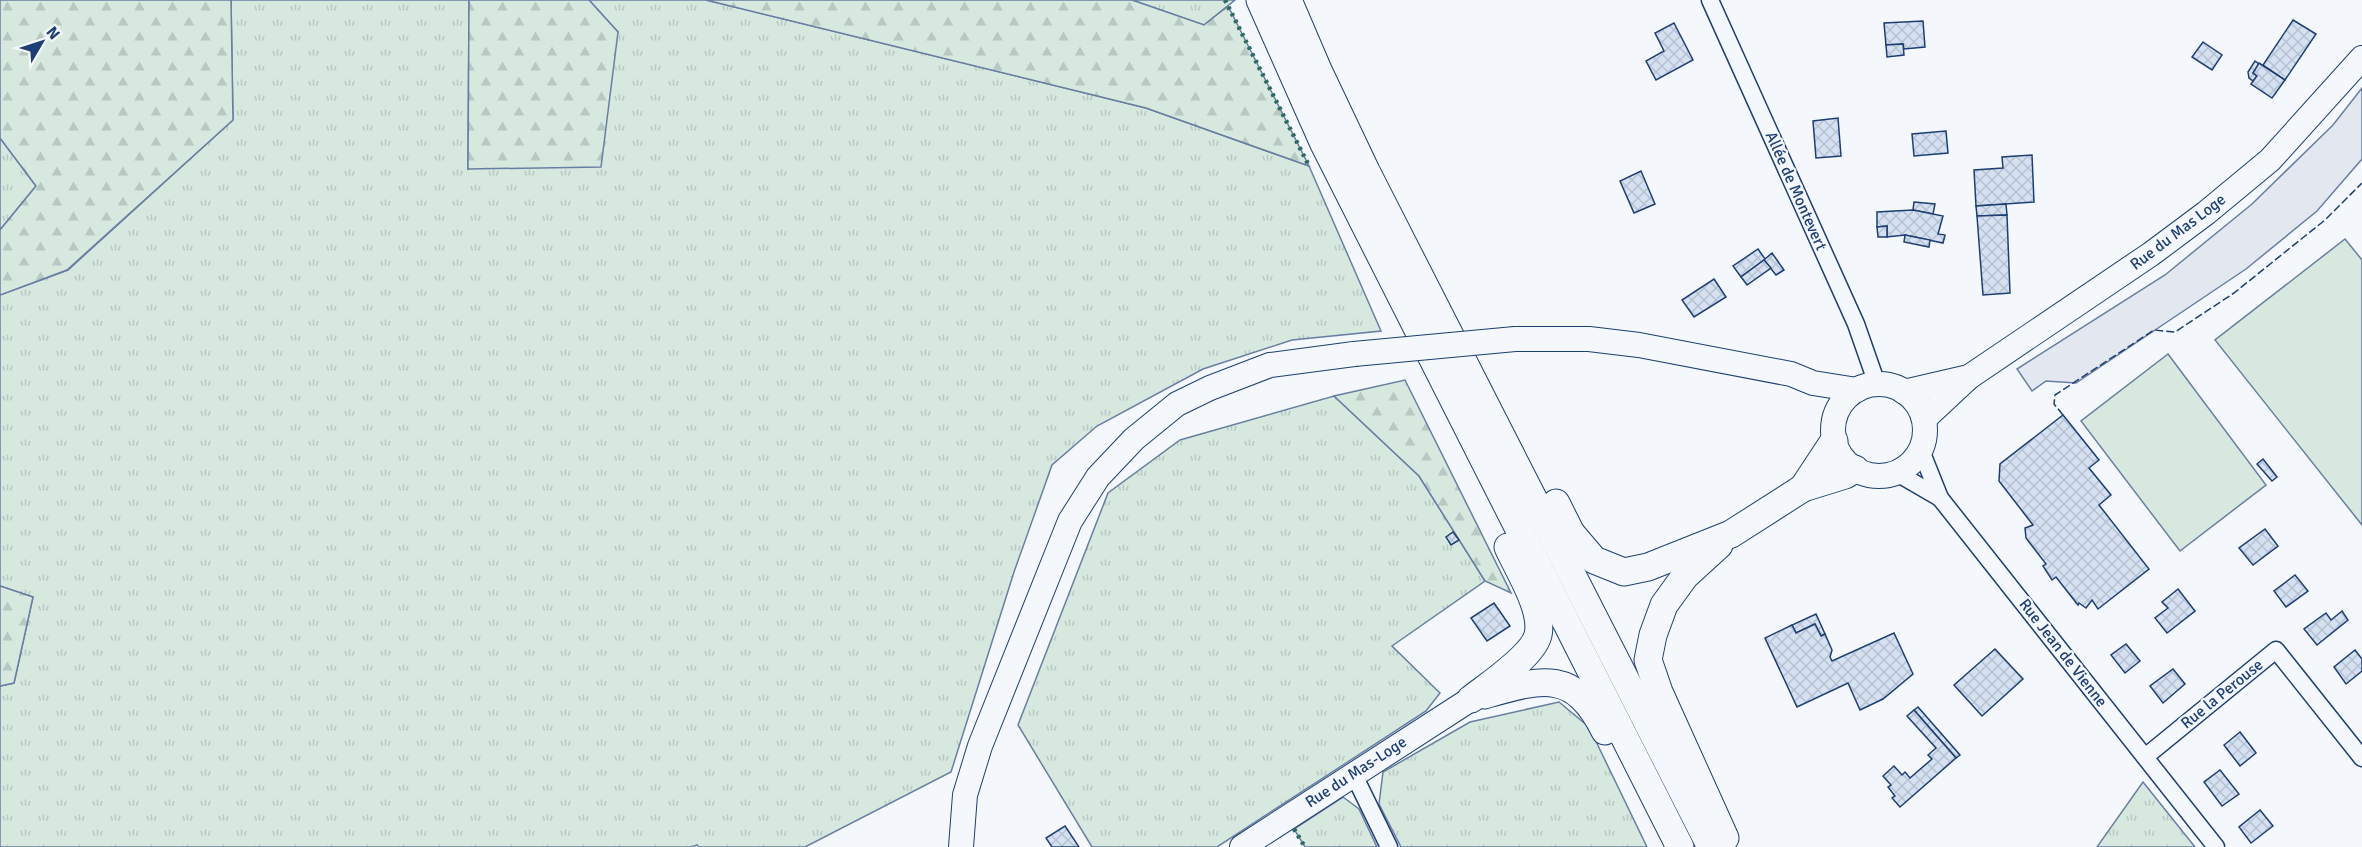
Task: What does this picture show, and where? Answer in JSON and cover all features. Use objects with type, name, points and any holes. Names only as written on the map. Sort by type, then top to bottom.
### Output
[{"type":"highway","points":[[1260,0],[1324,144],[1678,842]]},
{"type":"highway","points":[[1288,0],[1366,171],[1711,847]]},
{"type":"highway","points":[[1366,171],[1430,263],[1571,532],[1594,560],[1624,572],[1648,567],[1731,534]]},
{"type":"highway","points":[[1462,417],[1477,484],[1530,594],[1538,618],[1538,636],[1526,655],[1472,699]]},
{"type":"highway","points":[[1803,488],[1834,433]]},
{"type":"highway","points":[[1730,847],[1659,692],[1648,660],[1653,635],[1664,605],[1685,576],[1731,534],[1803,488],[1845,475],[1855,469]]},
{"type":"highway","points":[[1472,699],[1532,682],[1558,684],[1579,694],[1598,717],[1633,787],[1678,842]]},
{"type":"main road","name":"Rue du Mas Loge","points":[[1924,419],[1969,377],[2151,254],[2206,213],[2270,160],[2362,58]]},
{"type":"main road","points":[[961,847],[965,795],[980,746],[1070,520],[1098,477],[1134,439],[1177,404],[1210,388],[1270,365],[1354,354],[1515,339],[1589,339],[1639,345],[1791,374],[1813,383],[1867,387],[1890,386],[1904,392],[1917,405],[1924,419],[1925,437],[1919,453],[1910,464],[1897,473],[1887,476],[1872,476],[1855,469],[1841,456],[1813,383]]},
{"type":"main road","name":"Rue du Mas Loge","points":[[1904,392],[1969,377]]},
{"type":"main road","points":[[1834,433],[1840,406],[1867,387]]},
{"type":"main road","name":"Rue du Mas-Loge","points":[[1242,847],[1353,773],[1472,699]]},
{"type":"street","name":"Allée de Montevert","points":[[1710,0],[1856,324],[1867,387]]},
{"type":"street","name":"Rue Jean de Vienne","points":[[1919,453],[1924,458],[1940,498],[2216,847]]},
{"type":"street","points":[[1897,473],[1940,498]]},
{"type":"street","name":"Rue la Perouse","points":[[2145,757],[2276,650],[2362,758]]},
{"type":"street","points":[[1353,773],[1389,847]]},
{"type":"green space","points":[[0,0],[231,0],[233,120],[67,270],[0,295],[0,230],[36,186],[0,138]]},
{"type":"green space","points":[[231,0],[469,0],[468,169],[618,32],[589,0],[706,0],[1146,108],[1309,166],[1381,331],[1292,340],[1203,369],[1097,426],[1052,465],[1014,572],[951,772],[805,847],[699,847],[697,845],[692,847],[0,847],[0,686],[14,683],[33,597],[0,586],[0,295],[68,270],[233,120]]},
{"type":"green space","points":[[469,0],[589,0],[618,32],[601,167],[468,169]]},
{"type":"green space","points":[[706,0],[1132,0],[1204,25],[1228,6],[1309,166],[1146,108]]},
{"type":"green space","points":[[1132,0],[1235,0],[1204,25]]},
{"type":"green space","points":[[0,138],[36,186],[0,230]]},
{"type":"green space","points":[[2345,239],[2362,260],[2362,525],[2215,340]]},
{"type":"green space","points":[[2168,354],[2266,485],[2180,551],[2081,421]]},
{"type":"green space","points":[[1405,380],[1511,593],[1485,581],[1419,476],[1334,396]]},
{"type":"green space","points":[[1334,396],[1419,476],[1485,581],[1392,646],[1440,693],[1426,711],[1217,847],[1092,847],[1018,725],[1108,493],[1180,440]]},
{"type":"green space","points":[[0,586],[33,597],[14,683],[0,686]]},
{"type":"green space","points":[[1559,702],[1589,727],[1647,847],[1401,847],[1379,804],[1383,772],[1470,722]]},
{"type":"green space","points":[[2143,782],[2195,847],[2097,847]]},
{"type":"green space","points":[[1343,797],[1359,809],[1377,847],[1305,847],[1294,829]]},
{"type":"shaded area","points":[[2362,88],[2362,159],[2317,211],[2246,269],[2076,383],[2046,381],[2032,391],[2017,369],[2165,275],[2252,204],[2333,125]]},
{"type":"building","points":[[2293,20],[2316,34],[2285,80],[2263,65]]},
{"type":"building","points":[[1923,21],[1925,47],[1904,49],[1903,44],[1886,45],[1884,23]]},
{"type":"building","points":[[1674,23],[1693,60],[1656,80],[1646,61],[1664,51],[1655,33]]},
{"type":"building","points":[[2203,42],[2222,55],[2212,70],[2192,57]]},
{"type":"building","points":[[1903,44],[1904,55],[1887,57],[1886,45]]},
{"type":"building","points":[[2255,61],[2259,64],[2253,73],[2257,76],[2253,81],[2249,78],[2248,72]]},
{"type":"building","points":[[2259,63],[2285,80],[2272,98],[2251,84],[2257,76],[2253,73]]},
{"type":"building","points":[[1838,118],[1841,156],[1816,158],[1813,121]]},
{"type":"building","points":[[1946,131],[1948,153],[1914,156],[1912,134]]},
{"type":"building","points":[[2032,155],[2034,202],[1976,206],[1974,170],[2003,168],[2002,157]]},
{"type":"building","points":[[1641,171],[1655,204],[1634,213],[1620,181]]},
{"type":"building","points":[[1914,202],[1935,204],[1933,214],[1913,210]]},
{"type":"building","points":[[2006,204],[2007,215],[1977,216],[1976,206]]},
{"type":"building","points":[[1913,210],[1943,216],[1938,234],[1945,235],[1943,243],[1905,235],[1887,237],[1887,226],[1877,227],[1877,212]]},
{"type":"building","points":[[2007,215],[2010,293],[1983,295],[1977,216]]},
{"type":"building","points":[[1887,226],[1887,237],[1878,237],[1877,227]]},
{"type":"building","points":[[1905,235],[1930,240],[1929,247],[1904,242]]},
{"type":"building","points":[[1758,249],[1765,259],[1772,253],[1784,270],[1776,275],[1764,260],[1741,277],[1733,266]]},
{"type":"building","points":[[1764,260],[1771,268],[1747,285],[1741,277]]},
{"type":"building","points":[[1714,279],[1726,297],[1694,317],[1682,300]]},
{"type":"building","points":[[2063,415],[2099,460],[2089,468],[2111,495],[2099,505],[2149,569],[2098,609],[2092,600],[2086,608],[2079,603],[2078,605],[2056,577],[2052,580],[2043,566],[2046,564],[2026,538],[2025,528],[2033,525],[1999,481],[2000,464]]},
{"type":"building","points":[[2263,459],[2277,477],[2272,481],[2257,464]]},
{"type":"building","points":[[2265,529],[2278,546],[2253,565],[2239,548]]},
{"type":"building","points":[[1453,532],[1459,540],[1451,545],[1446,537]]},
{"type":"building","points":[[2295,575],[2308,591],[2286,607],[2274,591]]},
{"type":"building","points":[[2178,589],[2195,611],[2167,633],[2155,618],[2168,608],[2162,602]]},
{"type":"building","points":[[1494,603],[1510,626],[1487,641],[1471,618]]},
{"type":"building","points":[[2342,611],[2348,620],[2317,645],[2304,629],[2326,613],[2331,620]]},
{"type":"building","points":[[1816,614],[1825,634],[1821,636],[1815,624],[1796,633],[1792,625]]},
{"type":"building","points":[[1815,624],[1821,636],[1825,634],[1832,650],[1830,657],[1832,661],[1894,633],[1913,674],[1883,699],[1860,710],[1848,683],[1797,707],[1765,638],[1792,625],[1796,633]]},
{"type":"building","points":[[2126,644],[2140,661],[2125,673],[2111,655]]},
{"type":"building","points":[[1995,649],[2023,679],[1982,716],[1954,685]]},
{"type":"building","points":[[2355,650],[2362,659],[2362,671],[2346,684],[2334,667]]},
{"type":"building","points":[[2173,669],[2185,684],[2163,703],[2150,686]]},
{"type":"building","points":[[1918,707],[1960,755],[1956,758],[1914,710]]},
{"type":"building","points":[[1914,710],[1956,758],[1900,807],[1892,798],[1895,796],[1888,787],[1891,785],[1883,776],[1894,766],[1902,775],[1905,772],[1910,778],[1932,759],[1928,755],[1936,748],[1907,716]]},
{"type":"building","points":[[2240,732],[2256,753],[2240,766],[2224,745]]},
{"type":"building","points":[[2220,770],[2239,794],[2222,806],[2204,782]]},
{"type":"building","points":[[2260,810],[2273,826],[2251,843],[2239,827]]},
{"type":"building","points":[[1065,826],[1079,847],[1052,847],[1046,838]]},
{"type":"hedge","points":[[1225,0],[1309,166]]},
{"type":"hedge","points":[[1294,829],[1305,847]]},
{"type":"fence","points":[[2063,415],[2054,404],[2055,395],[2154,330],[2175,332],[2234,293],[2325,220],[2362,183]]}]
